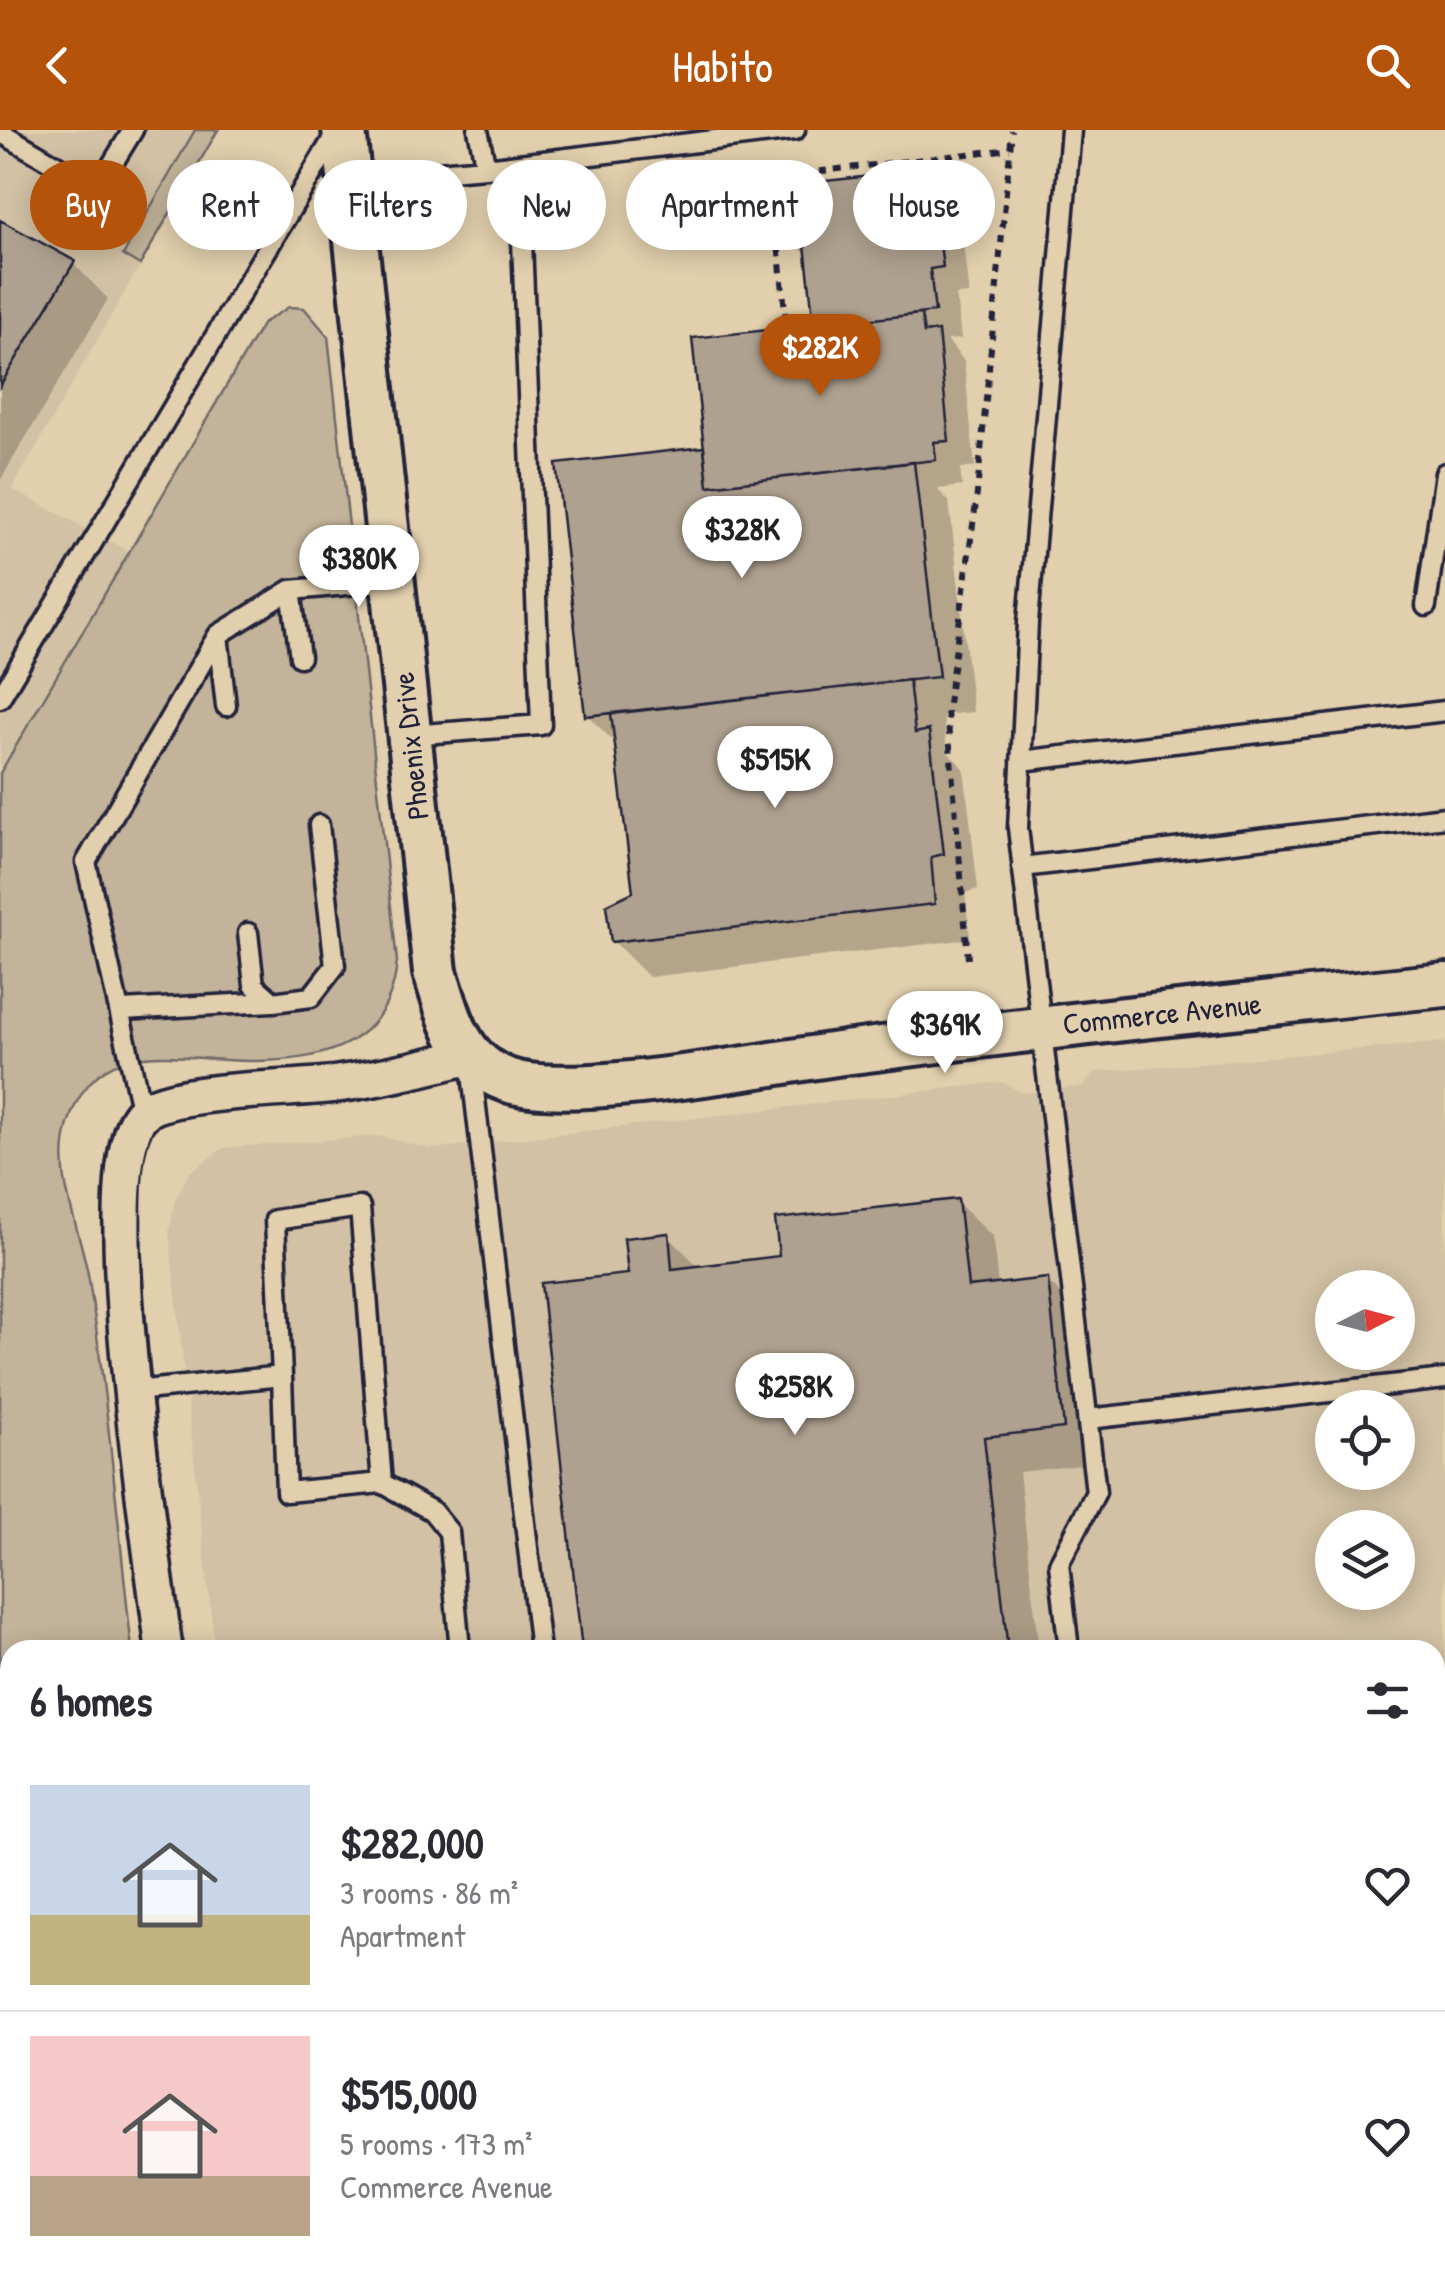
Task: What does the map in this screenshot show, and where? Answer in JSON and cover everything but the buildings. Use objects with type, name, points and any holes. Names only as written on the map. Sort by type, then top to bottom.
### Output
[{"type":"street","name":"Phoenix Drive","points":[[341,130],[346,160]]},
{"type":"street","name":"Phoenix Drive","points":[[357,250],[435,972],[455,1036],[470,1056]]},
{"type":"street","name":"Commerce Avenue","points":[[470,1056],[506,1080],[590,1086],[1044,1026],[1445,985]]},
{"type":"street","points":[[163,1640],[123,1296],[122,1158],[142,1113],[170,1098],[332,1085],[470,1056]]},
{"type":"lane","points":[[0,132],[97,189],[133,130]]},
{"type":"lane","points":[[0,698],[341,130]]},
{"type":"lane","points":[[467,170],[486,168],[478,130]]},
{"type":"lane","points":[[552,160],[796,130]]},
{"type":"lane","points":[[1068,1640],[1059,1564],[1096,1492],[1044,1026],[1022,867],[1021,762],[1030,606],[1071,130]]},
{"type":"lane","points":[[410,735],[541,725],[522,250]]},
{"type":"lane","points":[[1426,606],[1445,474]]},
{"type":"lane","points":[[142,1113],[86,862],[218,635],[291,590],[393,581]]},
{"type":"lane","points":[[291,590],[300,657]]},
{"type":"lane","points":[[218,635],[226,706]]},
{"type":"lane","points":[[1021,762],[1445,712]]},
{"type":"lane","points":[[1022,867],[1445,817]]},
{"type":"lane","points":[[122,1010],[311,997],[335,966],[319,825]]},
{"type":"lane","points":[[248,932],[254,985],[273,1002]]},
{"type":"lane","points":[[470,1056],[539,1640]]},
{"type":"lane","points":[[382,1484],[360,1208],[274,1220],[286,1492],[382,1484],[432,1510],[448,1532],[459,1640]]},
{"type":"lane","points":[[134,1392],[282,1376]]},
{"type":"lane","points":[[1088,1418],[1445,1379]]},
{"type":"path","points":[[968,959],[947,711],[976,503],[1012,130]]},
{"type":"path","points":[[786,320],[772,176],[1010,149]]},
{"type":"shaded area","points":[[0,130],[195,130],[178,160],[167,160],[167,178],[147,213],[147,160],[30,160],[30,250],[125,250],[123,254],[140,265],[12,489],[128,551],[0,770]]},
{"type":"shaded area","points":[[195,130],[218,130],[201,160],[178,160]]},
{"type":"shaded area","points":[[167,179],[167,218],[140,265],[123,255],[126,250],[147,250],[147,213]]},
{"type":"shaded area","points":[[289,307],[304,308],[328,336],[397,961],[391,992],[378,1017],[360,1035],[338,1048],[284,1060],[176,1056],[131,1059],[111,1066],[79,1098],[68,1124],[63,1163],[96,1326],[131,1640],[0,1640],[0,773],[263,323]]},
{"type":"shaded area","points":[[1445,1042],[1445,1640],[214,1640],[169,1232],[175,1200],[190,1172],[223,1148],[379,1136],[431,1149],[1002,1082],[1023,1093],[1084,1086],[1094,1072]]}]
